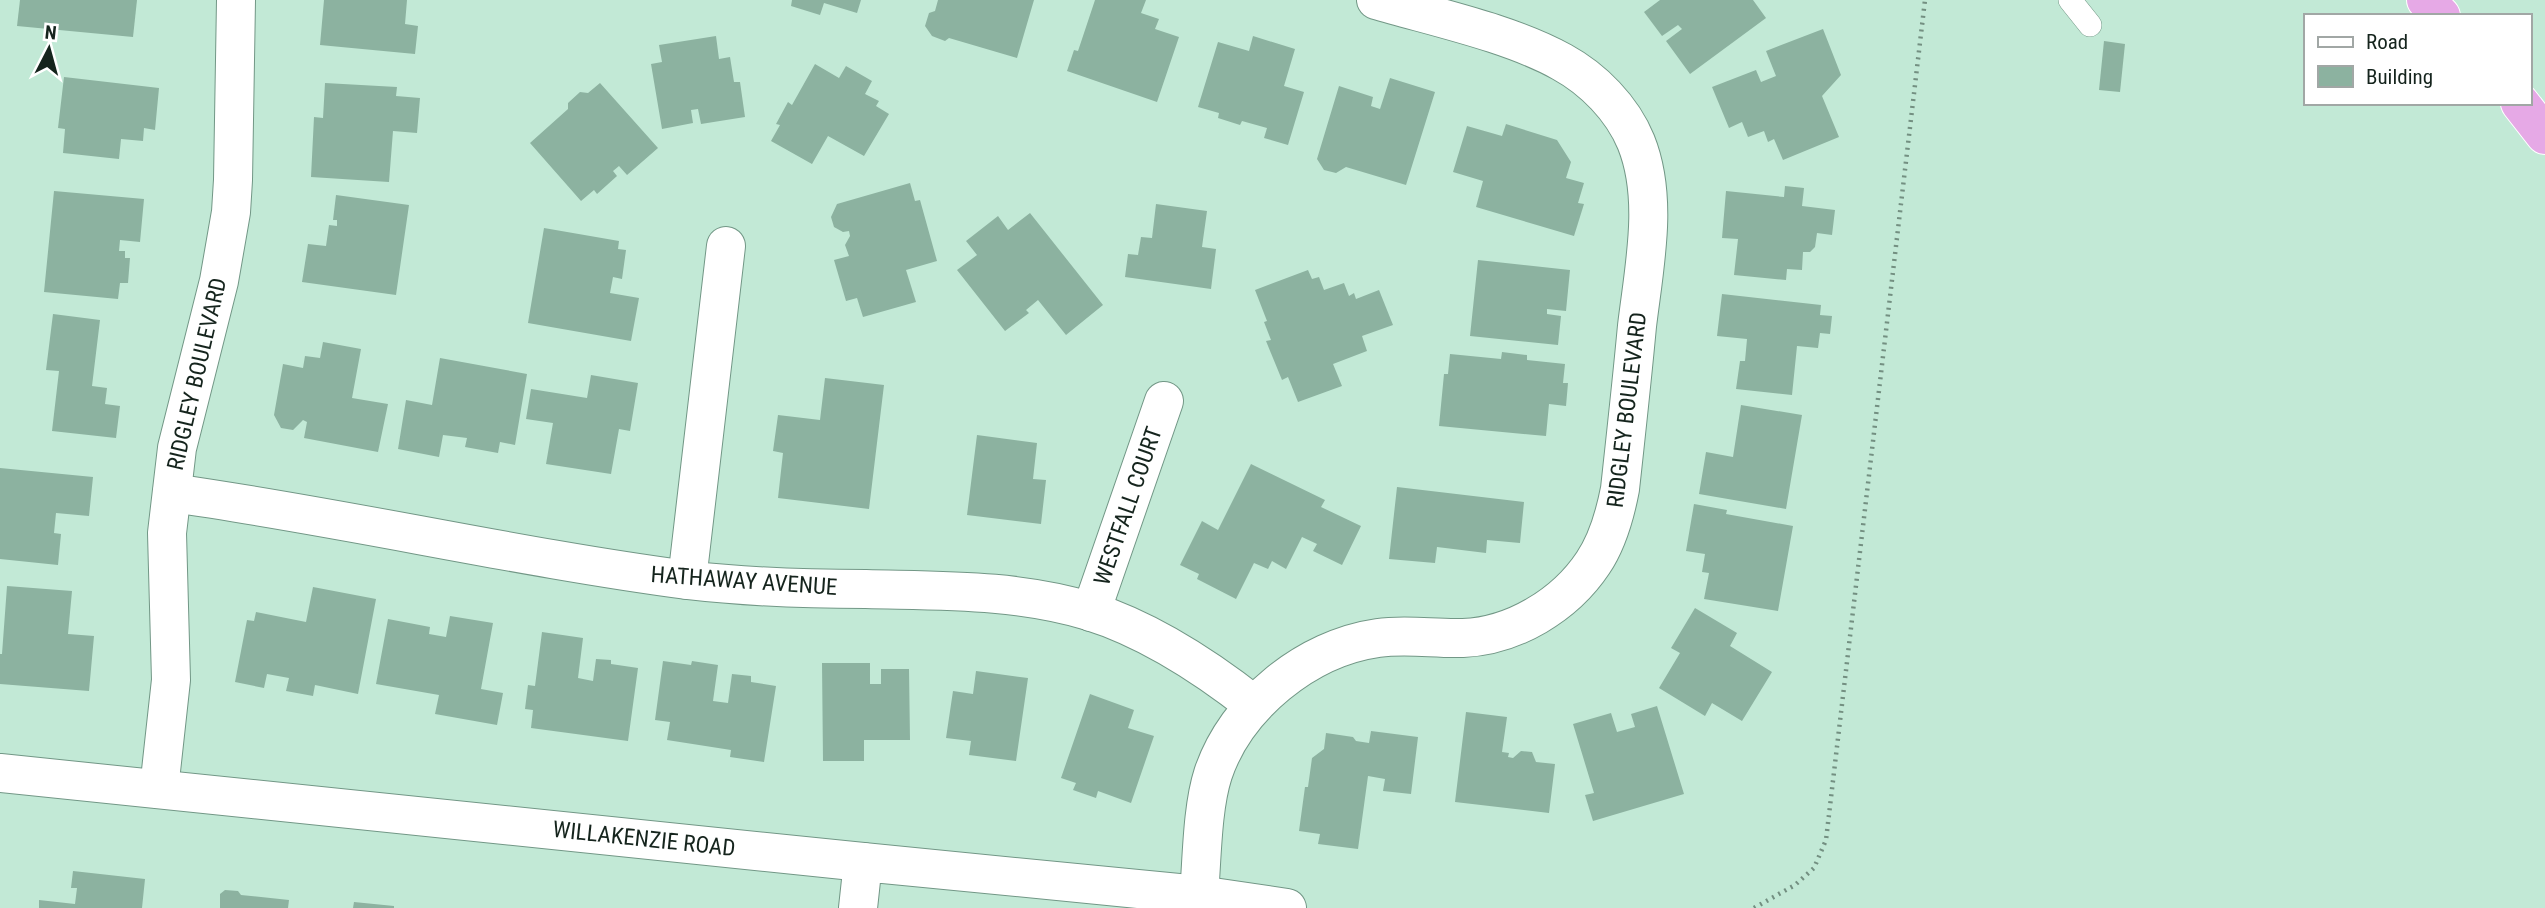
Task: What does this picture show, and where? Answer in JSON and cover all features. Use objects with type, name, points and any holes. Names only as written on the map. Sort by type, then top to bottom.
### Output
[{"type":"highway","points":[[2426,0],[2439,14]]},
{"type":"highway","points":[[2522,105],[2545,135]]},
{"type":"street","name":"RIDGLEY BOULEVARD","points":[[159,789],[171,680],[167,533],[183,416],[219,281],[230,212],[236,0]]},
{"type":"street","name":"RIDGLEY BOULEVARD","points":[[1199,895],[1213,774],[1237,727],[1254,705],[1301,667],[1349,645],[1376,638],[1403,636],[1465,638],[1493,634],[1521,624],[1562,597],[1593,563],[1615,514],[1620,489],[1648,220],[1644,170],[1636,142],[1607,97],[1563,62],[1537,49],[1507,39],[1376,0]]},
{"type":"street","points":[[687,580],[726,246]]},
{"type":"street","name":"WESTFALL COURT","points":[[1091,612],[1164,401]]},
{"type":"street","name":"HATHAWAY AVENUE","points":[[172,493],[687,580],[763,586],[1013,594],[1111,619],[1198,663],[1254,705]]},
{"type":"street","name":"WILLAKENZIE ROAD","points":[[0,773],[1199,895],[1287,908]]},
{"type":"street","points":[[858,908],[863,862]]},
{"type":"lane","points":[[2070,0],[2090,25]]},
{"type":"path","points":[[1754,908],[1795,885],[1814,868],[1826,840],[1925,0]]},
{"type":"building","points":[[20,0],[137,0],[133,37],[17,26]]},
{"type":"building","points":[[324,0],[407,0],[405,24],[418,26],[415,54],[320,45]]},
{"type":"building","points":[[792,0],[861,0],[857,13],[824,3],[820,15],[791,6]]},
{"type":"building","points":[[938,0],[1034,0],[1017,58],[949,38],[945,41],[932,36],[925,26],[929,13],[935,11]]},
{"type":"building","points":[[1095,0],[1146,0],[1141,13],[1159,19],[1155,29],[1179,37],[1157,102],[1067,71],[1074,50],[1078,51]]},
{"type":"building","points":[[1660,0],[1753,0],[1766,18],[1690,74],[1666,41],[1682,29],[1678,25],[1662,36],[1644,12]]},
{"type":"building","points":[[1823,29],[1841,75],[1822,96],[1839,137],[1783,160],[1774,139],[1768,142],[1764,131],[1748,137],[1742,122],[1729,128],[1712,87],[1756,70],[1761,82],[1776,76],[1766,51]]},
{"type":"building","points":[[716,36],[719,59],[730,57],[734,82],[740,82],[745,117],[701,124],[698,109],[691,110],[693,123],[662,129],[651,64],[662,62],[659,45]]},
{"type":"building","points":[[1253,36],[1295,49],[1284,86],[1304,92],[1288,145],[1264,138],[1267,128],[1242,121],[1240,125],[1218,118],[1219,113],[1198,107],[1218,42],[1249,51]]},
{"type":"building","points":[[2104,41],[2125,44],[2120,92],[2099,90]]},
{"type":"building","points":[[815,64],[839,78],[846,66],[872,81],[865,94],[879,101],[876,106],[889,114],[864,156],[828,136],[812,164],[771,141],[780,125],[776,124],[788,102],[792,105]]},
{"type":"building","points":[[64,77],[159,88],[155,130],[144,128],[143,141],[121,139],[119,159],[63,153],[65,129],[58,128]]},
{"type":"building","points":[[1390,78],[1435,92],[1406,185],[1346,167],[1336,173],[1324,170],[1317,159],[1339,86],[1373,97],[1371,106],[1380,109]]},
{"type":"building","points":[[325,83],[397,87],[396,96],[420,98],[417,133],[393,131],[389,182],[311,177],[314,117],[323,118]]},
{"type":"building","points":[[600,83],[658,148],[627,175],[619,166],[613,171],[617,176],[597,194],[594,190],[581,201],[530,143],[568,109],[568,103],[580,92],[588,93]]},
{"type":"building","points":[[1506,124],[1557,140],[1571,162],[1566,178],[1584,183],[1578,203],[1584,204],[1574,236],[1476,207],[1483,181],[1453,172],[1467,126],[1502,136]]},
{"type":"building","points":[[910,183],[915,201],[920,200],[937,261],[906,270],[916,302],[863,317],[857,298],[846,301],[834,260],[849,256],[845,245],[850,236],[849,231],[843,232],[834,227],[831,217],[837,204]]},
{"type":"building","points":[[1785,186],[1804,188],[1802,206],[1835,210],[1832,235],[1817,233],[1815,247],[1810,252],[1803,252],[1802,270],[1787,269],[1786,280],[1734,275],[1738,239],[1722,238],[1726,191],[1784,197]]},
{"type":"building","points":[[54,191],[144,199],[140,242],[120,240],[119,251],[125,251],[125,258],[130,258],[128,283],[120,283],[118,299],[44,292]]},
{"type":"building","points":[[336,195],[409,205],[396,295],[302,282],[308,244],[326,246],[329,225],[337,226],[337,220],[333,220]]},
{"type":"building","points":[[1156,204],[1207,211],[1202,247],[1216,249],[1211,289],[1125,277],[1128,254],[1138,255],[1141,237],[1152,238]]},
{"type":"building","points":[[1030,213],[1103,305],[1066,335],[1038,300],[1026,310],[1029,313],[1005,331],[957,270],[977,255],[966,241],[998,216],[1008,230]]},
{"type":"building","points":[[544,228],[619,241],[618,249],[626,250],[622,279],[613,277],[610,293],[639,298],[631,341],[528,323]]},
{"type":"building","points":[[1478,260],[1570,270],[1566,311],[1547,309],[1547,314],[1561,316],[1558,345],[1470,336]]},
{"type":"building","points":[[1308,270],[1312,279],[1319,277],[1324,290],[1344,283],[1349,296],[1354,293],[1356,299],[1379,290],[1393,325],[1362,336],[1367,351],[1333,364],[1342,386],[1298,402],[1288,377],[1282,380],[1266,341],[1271,340],[1264,322],[1267,321],[1255,290]]},
{"type":"building","points":[[1722,294],[1821,305],[1820,315],[1832,316],[1830,334],[1820,333],[1818,348],[1797,346],[1792,395],[1736,389],[1740,361],[1745,361],[1747,339],[1717,336]]},
{"type":"building","points":[[53,314],[100,320],[92,386],[107,388],[105,404],[120,406],[116,438],[52,431],[59,371],[46,370]]},
{"type":"building","points":[[323,342],[361,349],[352,398],[388,404],[378,452],[304,438],[307,422],[303,420],[293,430],[281,428],[274,415],[283,364],[303,368],[305,356],[320,358]]},
{"type":"building","points":[[1502,352],[1527,355],[1527,360],[1565,364],[1563,383],[1568,383],[1566,406],[1549,404],[1546,436],[1439,426],[1444,374],[1448,374],[1450,354],[1501,359]]},
{"type":"building","points":[[440,358],[527,374],[515,445],[500,442],[498,453],[465,447],[467,438],[443,435],[439,457],[398,449],[406,400],[432,405]]},
{"type":"building","points":[[591,375],[638,383],[630,431],[619,429],[611,474],[546,464],[553,423],[526,419],[531,389],[587,398]]},
{"type":"building","points":[[825,378],[884,385],[869,509],[778,498],[783,453],[773,451],[778,415],[820,420]]},
{"type":"building","points":[[1741,405],[1802,415],[1786,509],[1699,494],[1706,452],[1733,457]]},
{"type":"building","points":[[977,435],[1037,443],[1033,479],[1046,480],[1041,524],[967,515]]},
{"type":"building","points":[[1251,464],[1325,500],[1321,507],[1361,526],[1342,565],[1313,551],[1317,544],[1302,537],[1286,569],[1272,561],[1268,569],[1254,563],[1236,599],[1197,579],[1199,574],[1180,565],[1202,521],[1218,530]]},
{"type":"building","points":[[0,468],[93,477],[89,516],[56,513],[54,533],[61,534],[58,565],[0,559]]},
{"type":"building","points":[[1397,487],[1524,502],[1520,543],[1487,540],[1486,553],[1437,547],[1435,563],[1389,559]]},
{"type":"building","points":[[1694,504],[1727,510],[1726,514],[1793,526],[1778,611],[1704,599],[1709,573],[1702,572],[1705,554],[1686,551]]},
{"type":"building","points":[[7,586],[72,591],[68,634],[94,636],[89,691],[0,684],[0,654]]},
{"type":"building","points":[[313,587],[376,599],[358,694],[315,685],[313,696],[286,691],[289,678],[267,674],[264,688],[235,682],[247,620],[254,621],[256,612],[306,622]]},
{"type":"building","points":[[1695,608],[1737,633],[1730,646],[1772,672],[1742,721],[1712,703],[1705,716],[1659,688],[1680,653],[1671,648]]},
{"type":"building","points":[[450,616],[493,623],[481,689],[503,693],[497,725],[435,714],[439,695],[376,684],[388,619],[430,627],[429,634],[446,637]]},
{"type":"building","points":[[542,632],[583,638],[578,678],[593,681],[596,659],[611,660],[611,664],[638,668],[628,741],[531,728],[533,710],[525,709],[528,685],[535,686]]},
{"type":"building","points":[[663,661],[691,665],[692,661],[718,665],[713,701],[728,703],[732,674],[751,676],[751,682],[776,686],[764,762],[730,757],[731,750],[667,740],[670,722],[655,720]]},
{"type":"building","points":[[822,663],[870,663],[870,684],[881,684],[881,669],[909,669],[910,740],[864,740],[864,761],[823,761]]},
{"type":"building","points":[[976,671],[1028,678],[1016,761],[969,755],[971,741],[946,738],[953,691],[973,694]]},
{"type":"building","points":[[1090,694],[1134,710],[1128,728],[1154,736],[1131,803],[1098,791],[1096,798],[1073,790],[1076,783],[1061,778]]},
{"type":"building","points":[[1657,706],[1684,794],[1593,821],[1585,795],[1594,793],[1573,724],[1611,713],[1617,732],[1635,727],[1631,714]]},
{"type":"building","points":[[1466,712],[1507,717],[1502,752],[1509,753],[1508,757],[1513,758],[1521,751],[1532,752],[1536,762],[1555,764],[1549,813],[1455,802]]},
{"type":"building","points":[[1371,731],[1418,737],[1411,794],[1383,791],[1385,779],[1368,776],[1358,849],[1318,844],[1320,834],[1299,831],[1312,758],[1324,749],[1326,733],[1353,737],[1356,741],[1369,743]]},
{"type":"building","points":[[73,871],[145,879],[142,908],[39,908],[39,900],[75,904],[77,888],[71,888]]},
{"type":"building","points":[[225,890],[238,891],[241,895],[289,900],[288,908],[220,908],[220,894]]},
{"type":"building","points":[[354,902],[394,906],[394,908],[353,908]]}]
